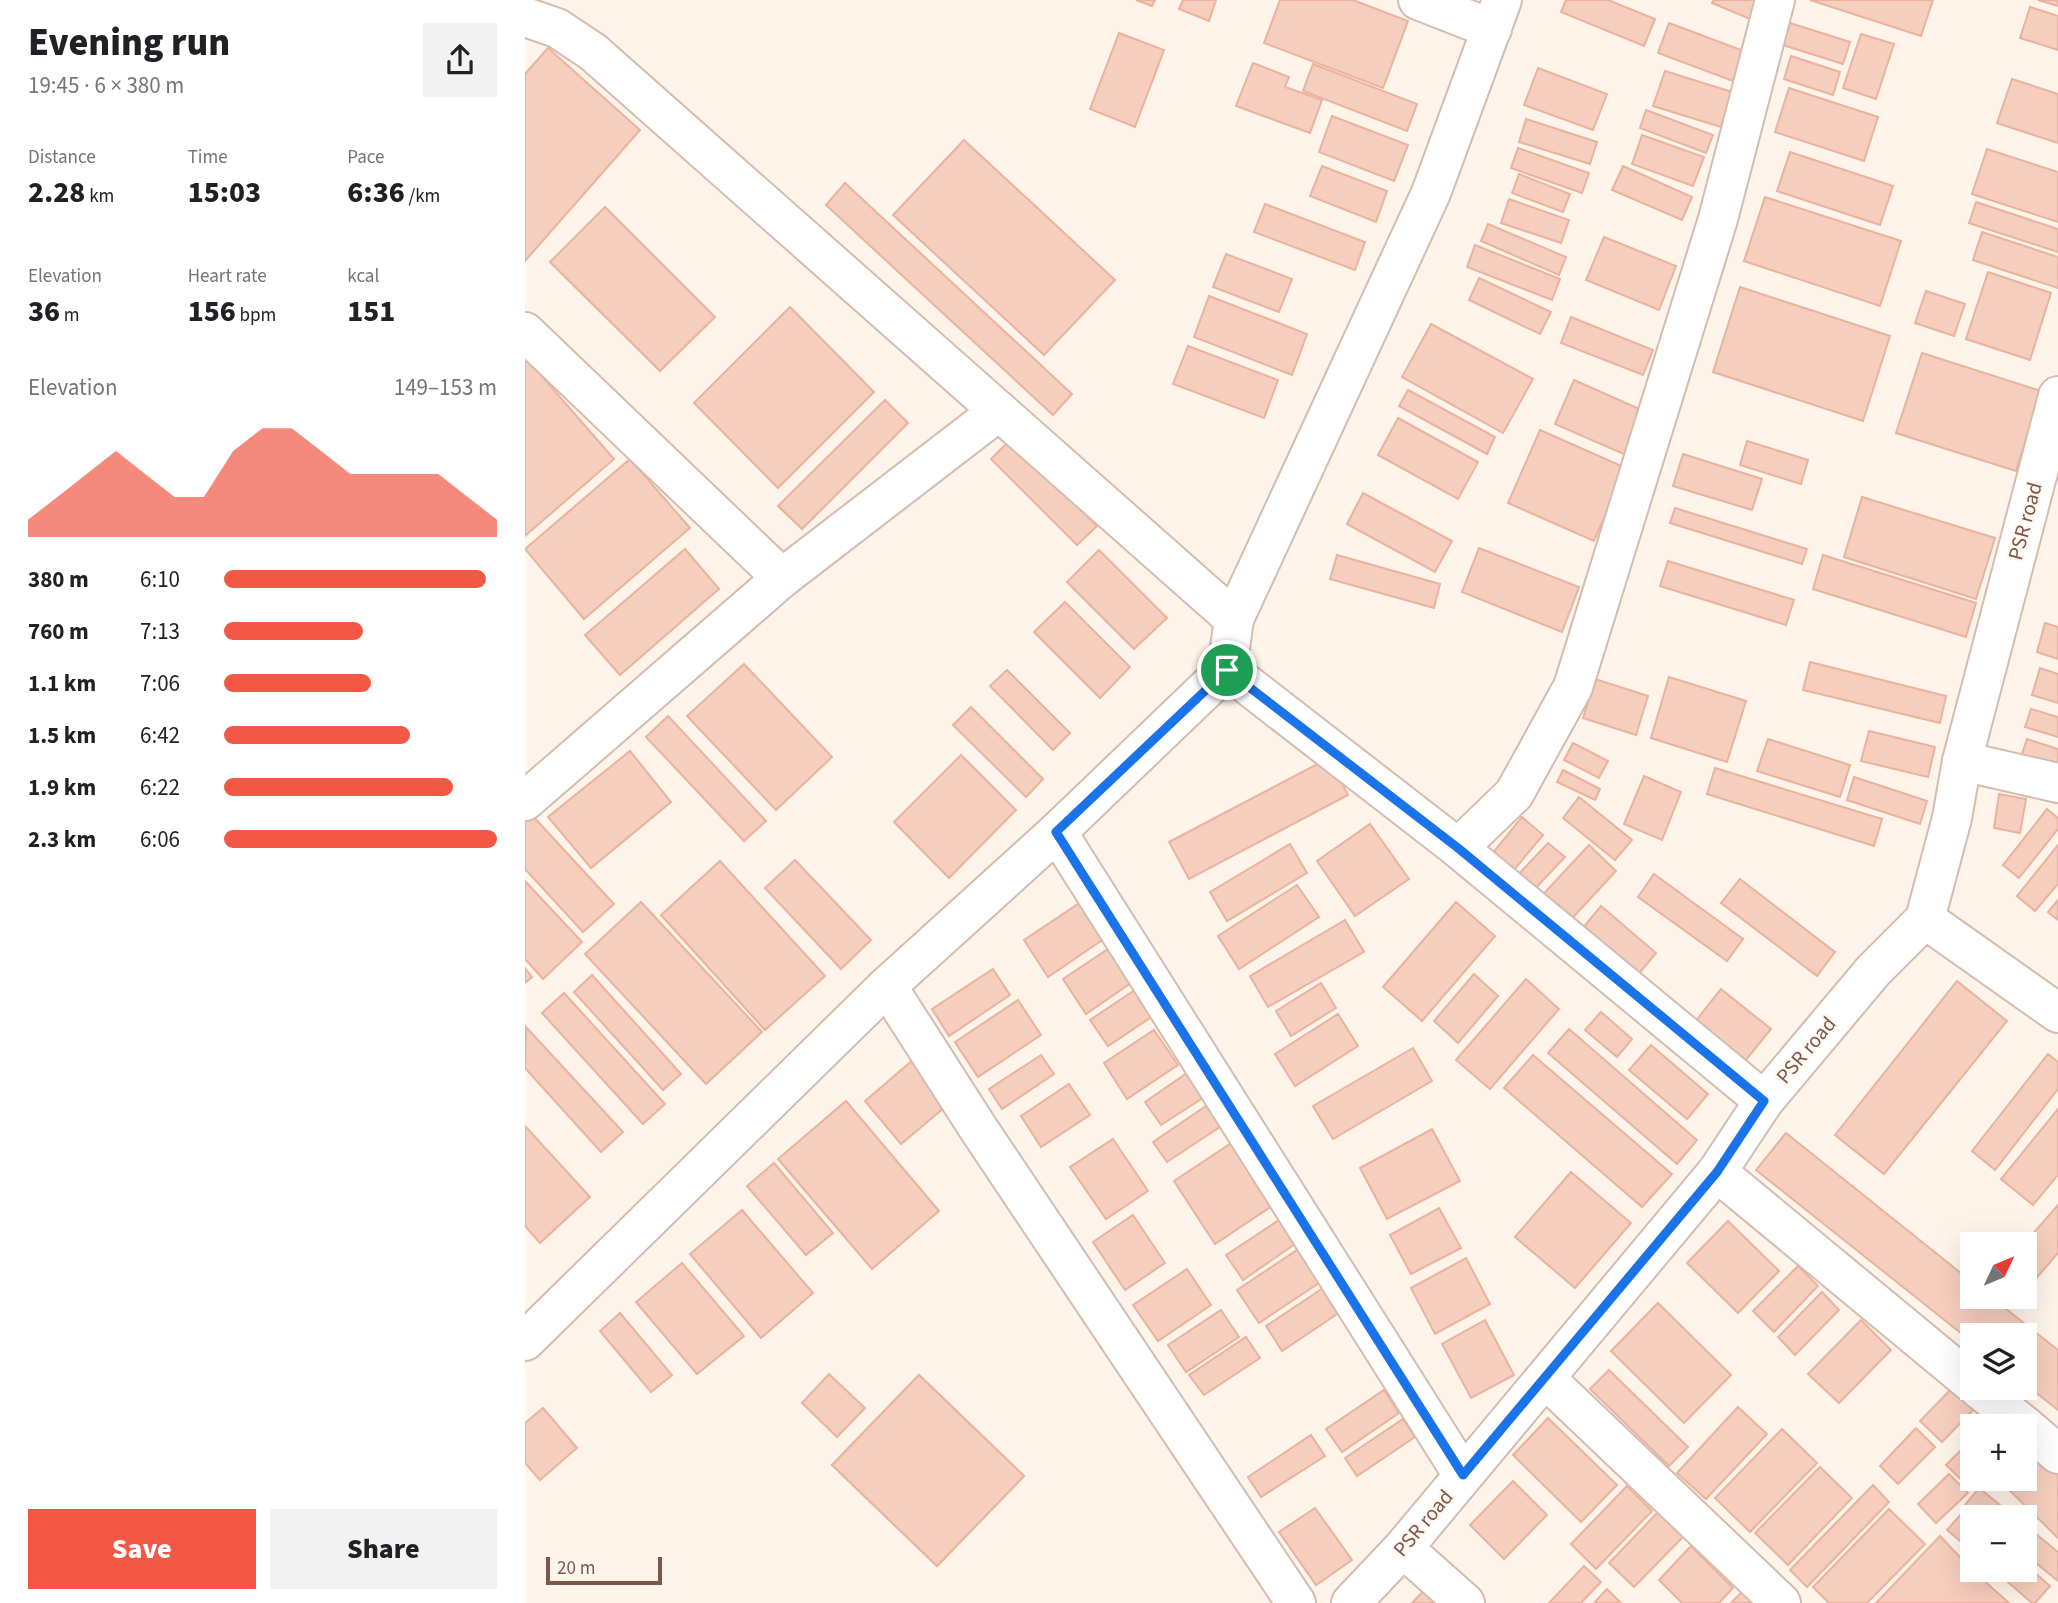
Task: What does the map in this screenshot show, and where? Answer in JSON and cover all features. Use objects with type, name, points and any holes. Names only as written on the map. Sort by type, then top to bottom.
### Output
[{"type":"street","points":[[525,1341],[887,986],[1056,832],[1227,670],[1234,619],[1431,192],[1497,14],[1418,0]]},
{"type":"street","points":[[1458,848],[1514,794],[1573,687],[1718,219],[1775,0]]},
{"type":"street","points":[[526,15],[557,28],[593,52],[1234,619]]},
{"type":"street","points":[[525,332],[782,578]]},
{"type":"street","name":"PSR road","points":[[1351,1603],[1403,1548],[1717,1172],[1764,1101],[1873,971],[1925,919],[1952,818],[1962,761],[2058,396]]},
{"type":"street","points":[[525,802],[782,578],[999,411]]},
{"type":"street","points":[[1227,670],[1458,848],[1764,1101]]},
{"type":"street","points":[[1962,761],[2058,783]]},
{"type":"street","points":[[1056,832],[1463,1475]]},
{"type":"street","points":[[1925,919],[2058,1013]]},
{"type":"street","points":[[887,986],[978,1128],[1296,1603]]},
{"type":"street","points":[[1717,1172],[1960,1373]]},
{"type":"street","points":[[1546,1379],[1781,1603]]},
{"type":"street","points":[[1993,1400],[2010,1414]]},
{"type":"street","points":[[2037,1436],[2058,1454]]},
{"type":"street","points":[[1403,1548],[1465,1603]]},
{"type":"building","points":[[1136,0],[1155,0],[1152,6]]},
{"type":"building","points":[[1183,0],[1216,0],[1209,21],[1179,9]]},
{"type":"building","points":[[1280,0],[1353,0],[1408,21],[1383,88],[1264,43]]},
{"type":"building","points":[[1566,0],[1608,0],[1655,19],[1644,46],[1561,12]]},
{"type":"building","points":[[1714,0],[1758,0],[1750,19],[1712,3]]},
{"type":"building","points":[[1810,0],[1933,0],[1921,36]]},
{"type":"building","points":[[2038,0],[2058,0],[2058,6]]},
{"type":"building","points":[[2030,7],[2058,16],[2058,50],[2020,38]]},
{"type":"building","points":[[1669,23],[1744,51],[1733,81],[1658,53]]},
{"type":"building","points":[[1790,23],[1850,42],[1843,64],[1783,45]]},
{"type":"building","points":[[1119,33],[1164,50],[1135,127],[1090,109]]},
{"type":"building","points":[[1861,34],[1894,44],[1876,99],[1843,88]]},
{"type":"building","points":[[548,48],[640,130],[525,261],[525,74]]},
{"type":"building","points":[[1791,56],[1840,72],[1833,95],[1784,79]]},
{"type":"building","points":[[1253,63],[1289,77],[1285,87],[1322,100],[1310,133],[1236,106]]},
{"type":"building","points":[[1313,64],[1417,104],[1407,131],[1303,91]]},
{"type":"building","points":[[1538,68],[1607,94],[1593,130],[1524,105]]},
{"type":"building","points":[[1665,71],[1732,92],[1721,127],[1653,106]]},
{"type":"building","points":[[2012,79],[2058,94],[2058,143],[1997,123]]},
{"type":"building","points":[[1789,88],[1878,117],[1864,161],[1775,132]]},
{"type":"building","points":[[1646,110],[1713,135],[1706,153],[1640,128]]},
{"type":"building","points":[[1332,116],[1408,145],[1394,181],[1319,152]]},
{"type":"building","points":[[1526,119],[1597,142],[1590,164],[1519,142]]},
{"type":"building","points":[[1642,135],[1704,157],[1693,186],[1632,164]]},
{"type":"building","points":[[964,140],[1115,280],[1044,355],[893,215]]},
{"type":"building","points":[[1518,148],[1589,173],[1582,193],[1511,168]]},
{"type":"building","points":[[1987,149],[2058,172],[2058,222],[1972,194]]},
{"type":"building","points":[[1790,152],[1893,186],[1880,225],[1777,191]]},
{"type":"building","points":[[1322,166],[1387,191],[1376,222],[1310,196]]},
{"type":"building","points":[[1623,166],[1692,197],[1682,220],[1612,190]]},
{"type":"building","points":[[1519,174],[1570,194],[1563,212],[1512,193]]},
{"type":"building","points":[[845,183],[1072,394],[1053,415],[826,205]]},
{"type":"building","points":[[1765,197],[1901,241],[1880,306],[1744,261]]},
{"type":"building","points":[[1509,199],[1569,220],[1561,243],[1501,223]]},
{"type":"building","points":[[1976,202],[2058,229],[2058,252],[1969,223]]},
{"type":"building","points":[[1265,204],[1365,242],[1355,270],[1254,232]]},
{"type":"building","points":[[605,207],[715,317],[660,371],[550,262]]},
{"type":"building","points":[[1488,224],[1566,257],[1559,275],[1481,241]]},
{"type":"building","points":[[1982,232],[2058,257],[2058,288],[1973,260]]},
{"type":"building","points":[[1604,237],[1676,266],[1659,310],[1586,280]]},
{"type":"building","points":[[1475,245],[1560,279],[1552,300],[1467,267]]},
{"type":"building","points":[[1226,254],[1292,279],[1279,312],[1213,287]]},
{"type":"building","points":[[1988,272],[2051,293],[2030,360],[1966,339]]},
{"type":"building","points":[[1479,278],[1551,312],[1540,334],[1469,300]]},
{"type":"building","points":[[1740,287],[1890,336],[1863,421],[1713,372]]},
{"type":"building","points":[[1926,291],[1965,304],[1954,336],[1915,323]]},
{"type":"building","points":[[1209,296],[1307,334],[1292,375],[1194,337]]},
{"type":"building","points":[[790,307],[874,392],[778,488],[694,403]]},
{"type":"building","points":[[1571,317],[1653,350],[1643,375],[1561,343]]},
{"type":"building","points":[[1431,324],[1533,379],[1503,433],[1402,377]]},
{"type":"building","points":[[1188,346],[1278,380],[1264,418],[1173,384]]},
{"type":"building","points":[[1922,353],[2041,391],[2016,471],[1896,433]]},
{"type":"building","points":[[525,357],[614,459],[525,536]]},
{"type":"building","points":[[1574,380],[1644,411],[1626,455],[1555,424]]},
{"type":"building","points":[[1408,390],[1495,437],[1487,454],[1399,406]]},
{"type":"building","points":[[885,400],[908,423],[802,529],[778,506]]},
{"type":"building","points":[[1398,418],[1478,462],[1458,499],[1378,455]]},
{"type":"building","points":[[1540,430],[1626,468],[1594,541],[1508,503]]},
{"type":"building","points":[[1011,439],[1097,526],[1077,545],[991,459]]},
{"type":"building","points":[[1747,441],[1808,460],[1801,484],[1740,465]]},
{"type":"building","points":[[1683,454],[1762,479],[1752,510],[1673,486]]},
{"type":"building","points":[[630,459],[690,528],[584,619],[525,549]]},
{"type":"building","points":[[1363,493],[1452,541],[1435,572],[1347,524]]},
{"type":"building","points":[[1862,497],[1995,538],[1976,599],[1844,557]]},
{"type":"building","points":[[1675,508],[1807,549],[1802,564],[1670,523]]},
{"type":"building","points":[[1479,548],[1579,587],[1562,632],[1462,592]]},
{"type":"building","points":[[685,549],[719,589],[620,675],[585,635]]},
{"type":"building","points":[[1099,550],[1167,618],[1134,649],[1067,582]]},
{"type":"building","points":[[1337,555],[1440,584],[1434,608],[1330,579]]},
{"type":"building","points":[[1823,555],[1976,603],[1966,637],[1813,589]]},
{"type":"building","points":[[1668,561],[1794,600],[1786,625],[1660,586]]},
{"type":"building","points":[[1065,602],[1130,667],[1100,698],[1034,632]]},
{"type":"building","points":[[2045,623],[2058,627],[2058,659],[2037,652]]},
{"type":"building","points":[[1810,662],[1946,696],[1940,723],[1803,690]]},
{"type":"building","points":[[744,664],[832,757],[776,810],[687,716]]},
{"type":"building","points":[[2040,668],[2058,674],[2058,703],[2032,695]]},
{"type":"building","points":[[1007,670],[1070,733],[1053,750],[990,686]]},
{"type":"building","points":[[1669,677],[1746,701],[1727,762],[1651,738]]},
{"type":"building","points":[[1595,679],[1648,696],[1636,735],[1583,718]]},
{"type":"building","points":[[971,707],[1043,779],[1026,797],[953,725]]},
{"type":"building","points":[[2031,709],[2058,717],[2058,737],[2025,727]]},
{"type":"building","points":[[668,716],[766,821],[744,841],[646,737]]},
{"type":"building","points":[[1869,731],[1935,747],[1928,777],[1861,761]]},
{"type":"building","points":[[1768,739],[1850,765],[1840,797],[1757,771]]},
{"type":"building","points":[[2027,739],[2058,749],[2058,771],[2020,760]]},
{"type":"building","points":[[1573,743],[1608,761],[1599,778],[1564,760]]},
{"type":"building","points":[[630,751],[671,802],[591,868],[548,817]]},
{"type":"building","points":[[961,755],[1016,810],[949,878],[894,822]]},
{"type":"building","points":[[1329,758],[1348,795],[1189,879],[1169,842]]},
{"type":"building","points":[[1715,768],[1882,819],[1874,846],[1707,794]]},
{"type":"building","points":[[1563,770],[1600,789],[1595,800],[1557,782]]},
{"type":"building","points":[[1644,776],[1681,792],[1662,840],[1624,824]]},
{"type":"building","points":[[1854,777],[1927,801],[1920,824],[1847,800]]},
{"type":"building","points":[[1999,794],[2026,799],[2020,833],[1994,828]]},
{"type":"building","points":[[1579,797],[1632,840],[1615,860],[1563,818]]},
{"type":"building","points":[[2047,809],[2058,818],[2058,829],[2019,878],[2003,865]]},
{"type":"building","points":[[530,813],[614,904],[583,932],[525,869],[525,818]]},
{"type":"building","points":[[1522,817],[1543,835],[1508,877],[1487,860]]},
{"type":"building","points":[[1370,824],[1409,879],[1355,916],[1317,861]]},
{"type":"building","points":[[1548,843],[1565,857],[1528,896],[1512,881]]},
{"type":"building","points":[[1290,844],[1307,873],[1227,921],[1210,892]]},
{"type":"building","points":[[1589,845],[1616,871],[1564,927],[1536,902]]},
{"type":"building","points":[[2058,845],[2058,884],[2035,911],[2017,896]]},
{"type":"building","points":[[795,860],[871,940],[841,969],[765,888]]},
{"type":"building","points":[[720,861],[825,976],[765,1030],[661,915]]},
{"type":"building","points":[[1654,874],[1743,939],[1727,961],[1638,897]]},
{"type":"building","points":[[1740,879],[1835,952],[1817,976],[1721,903]]},
{"type":"building","points":[[525,881],[582,942],[543,979],[525,959]]},
{"type":"building","points":[[1297,885],[1319,917],[1239,969],[1218,936]]},
{"type":"building","points":[[1087,898],[1111,934],[1048,977],[1024,940]]},
{"type":"building","points":[[2058,900],[2058,920],[2048,912]]},
{"type":"building","points":[[641,902],[762,1032],[706,1084],[585,954]]},
{"type":"building","points":[[1456,902],[1495,936],[1422,1021],[1383,987]]},
{"type":"building","points":[[1601,906],[1656,953],[1628,987],[1573,940]]},
{"type":"building","points":[[1345,920],[1364,952],[1268,1007],[1250,976]]},
{"type":"building","points":[[1108,949],[1131,983],[1086,1014],[1063,979]]},
{"type":"building","points":[[525,968],[532,977],[525,983]]},
{"type":"building","points":[[993,969],[1010,995],[949,1036],[932,1009]]},
{"type":"building","points":[[1474,974],[1498,996],[1458,1043],[1434,1021]]},
{"type":"building","points":[[592,975],[681,1074],[663,1090],[574,992]]},
{"type":"building","points":[[1526,979],[1559,1009],[1490,1089],[1456,1060]]},
{"type":"building","points":[[1957,981],[2007,1021],[1884,1174],[1835,1135]]},
{"type":"building","points":[[1321,983],[1336,1008],[1291,1036],[1276,1011]]},
{"type":"building","points":[[1138,988],[1156,1014],[1108,1046],[1090,1020]]},
{"type":"building","points":[[1721,989],[1771,1029],[1737,1071],[1687,1032]]},
{"type":"building","points":[[564,993],[665,1104],[643,1124],[542,1013]]},
{"type":"building","points":[[1018,1000],[1041,1035],[978,1077],[955,1042]]},
{"type":"building","points":[[1601,1012],[1632,1039],[1617,1057],[1585,1030]]},
{"type":"building","points":[[1338,1014],[1358,1046],[1295,1086],[1275,1054]]},
{"type":"building","points":[[526,1027],[623,1132],[601,1152],[525,1068]]},
{"type":"building","points":[[1569,1029],[1697,1140],[1677,1164],[1548,1053]]},
{"type":"building","points":[[1154,1030],[1178,1065],[1127,1099],[1104,1063]]},
{"type":"building","points":[[1651,1045],[1708,1094],[1687,1119],[1629,1070]]},
{"type":"building","points":[[1413,1048],[1432,1081],[1333,1139],[1313,1106]]},
{"type":"building","points":[[2048,1054],[2058,1062],[2058,1089],[1995,1170],[1972,1151]]},
{"type":"building","points":[[1041,1055],[1054,1074],[1002,1109],[989,1089]]},
{"type":"building","points":[[1533,1055],[1672,1174],[1642,1207],[1504,1088]]},
{"type":"building","points":[[914,1059],[951,1102],[901,1144],[865,1101]]},
{"type":"building","points":[[1190,1071],[1206,1096],[1161,1125],[1145,1102]]},
{"type":"building","points":[[1069,1084],[1090,1115],[1041,1147],[1021,1116]]},
{"type":"building","points":[[846,1101],[939,1211],[872,1269],[778,1159]]},
{"type":"building","points":[[1212,1102],[1226,1123],[1167,1162],[1153,1142]]},
{"type":"building","points":[[2058,1109],[2058,1175],[2033,1205],[2001,1179]]},
{"type":"building","points":[[525,1126],[590,1197],[540,1243],[525,1226]]},
{"type":"building","points":[[1432,1129],[1460,1181],[1387,1219],[1360,1168]]},
{"type":"building","points":[[1786,1133],[1960,1272],[1960,1309],[2006,1309],[2024,1323],[1960,1323],[1960,1332],[1756,1170]]},
{"type":"building","points":[[1113,1139],[1148,1191],[1106,1219],[1070,1167]]},
{"type":"building","points":[[1233,1142],[1275,1204],[1215,1244],[1174,1181]]},
{"type":"building","points":[[774,1163],[833,1233],[806,1255],[747,1186]]},
{"type":"building","points":[[1571,1172],[1631,1223],[1575,1288],[1515,1237]]},
{"type":"building","points":[[2058,1205],[2058,1253],[2037,1278],[2037,1232],[2034,1232]]},
{"type":"building","points":[[1439,1208],[1461,1248],[1411,1274],[1390,1235]]},
{"type":"building","points":[[742,1210],[813,1293],[761,1338],[690,1254]]},
{"type":"building","points":[[1133,1215],[1165,1263],[1125,1290],[1093,1242]]},
{"type":"building","points":[[1282,1218],[1298,1242],[1243,1280],[1226,1255]]},
{"type":"building","points":[[1728,1221],[1779,1271],[1738,1313],[1687,1263]]},
{"type":"building","points":[[1300,1248],[1322,1281],[1259,1323],[1237,1290]]},
{"type":"building","points":[[1466,1258],[1490,1304],[1435,1334],[1411,1288]]},
{"type":"building","points":[[682,1263],[744,1336],[697,1374],[636,1302]]},
{"type":"building","points":[[1798,1266],[1818,1286],[1774,1332],[1753,1311]]},
{"type":"building","points":[[1187,1269],[1211,1305],[1158,1341],[1133,1305]]},
{"type":"building","points":[[1326,1286],[1343,1310],[1282,1351],[1266,1326]]},
{"type":"building","points":[[1822,1292],[1839,1310],[1795,1355],[1778,1337]]},
{"type":"building","points":[[1658,1303],[1731,1375],[1684,1423],[1611,1351]]},
{"type":"building","points":[[1221,1310],[1239,1337],[1186,1372],[1168,1345]]},
{"type":"building","points":[[620,1313],[672,1375],[651,1392],[600,1331]]},
{"type":"building","points":[[1485,1320],[1514,1375],[1471,1398],[1442,1344]]},
{"type":"building","points":[[1861,1320],[1891,1350],[1839,1403],[1808,1374]]},
{"type":"building","points":[[2037,1333],[2058,1350],[2058,1410],[2037,1393]]},
{"type":"building","points":[[1246,1337],[1260,1358],[1204,1395],[1189,1375]]},
{"type":"building","points":[[1609,1370],[1688,1447],[1669,1466],[1590,1389]]},
{"type":"building","points":[[829,1374],[865,1408],[837,1437],[802,1403]]},
{"type":"building","points":[[919,1375],[1024,1476],[937,1566],[832,1465]]},
{"type":"building","points":[[919,1375],[1024,1476],[937,1566],[832,1465]]},
{"type":"building","points":[[1957,1383],[1960,1386],[1960,1400],[1975,1400],[1979,1404],[1969,1414],[1960,1414],[1960,1424],[1942,1442],[1920,1421]]},
{"type":"building","points":[[1384,1390],[1399,1413],[1342,1452],[1326,1429]]},
{"type":"building","points":[[1738,1407],[1767,1434],[1706,1499],[1677,1473]]},
{"type":"building","points":[[543,1408],[577,1448],[540,1480],[525,1463],[525,1423]]},
{"type":"building","points":[[1548,1418],[1617,1485],[1581,1522],[1513,1455]]},
{"type":"building","points":[[1403,1419],[1415,1437],[1357,1476],[1345,1458]]},
{"type":"building","points":[[1916,1428],[1935,1447],[1898,1484],[1880,1466]]},
{"type":"building","points":[[1782,1429],[1817,1463],[1750,1532],[1715,1498]]},
{"type":"building","points":[[1311,1435],[1325,1456],[1261,1497],[1248,1477]]},
{"type":"building","points":[[2037,1450],[2058,1465],[2058,1538],[2037,1517],[2037,1505],[2024,1505],[2010,1491],[2037,1491]]},
{"type":"building","points":[[1960,1451],[1960,1478],[1946,1465]]},
{"type":"building","points":[[1820,1467],[1852,1498],[1788,1565],[1755,1533]]},
{"type":"building","points":[[1949,1474],[1960,1485],[1960,1491],[1968,1493],[1936,1523],[1918,1504]]},
{"type":"building","points":[[1513,1481],[1547,1515],[1504,1559],[1470,1525]]},
{"type":"building","points":[[1873,1485],[1889,1502],[1807,1587],[1790,1570]]},
{"type":"building","points":[[1627,1486],[1652,1511],[1596,1569],[1571,1544]]},
{"type":"building","points":[[1977,1491],[1983,1491],[2000,1505],[1965,1505]]},
{"type":"building","points":[[1315,1508],[1352,1560],[1316,1585],[1279,1532]]},
{"type":"building","points":[[1661,1509],[1686,1534],[1634,1587],[1609,1563]]},
{"type":"building","points":[[1889,1509],[1925,1544],[1867,1603],[1829,1603],[1813,1587]]},
{"type":"building","points":[[1960,1515],[1960,1541],[1947,1530]]},
{"type":"building","points":[[2037,1535],[2058,1552],[2058,1581],[2037,1564]]},
{"type":"building","points":[[1940,1536],[1960,1557],[1960,1582],[1985,1582],[2009,1603],[1876,1603]]},
{"type":"building","points":[[1691,1546],[1733,1588],[1719,1603],[1682,1603],[1659,1580]]},
{"type":"building","points":[[1584,1566],[1601,1582],[1581,1603],[1549,1603]]},
{"type":"building","points":[[2037,1575],[2050,1586],[2032,1603],[2008,1582],[2037,1582]]},
{"type":"building","points":[[1429,1585],[1449,1603],[1412,1603]]},
{"type":"building","points":[[1607,1589],[1621,1603],[1594,1603]]},
{"type":"building","points":[[1742,1592],[1753,1603],[1731,1603]]},
{"type":"route","points":[[1227,670],[1458,848],[1764,1101],[1717,1172],[1463,1475],[1056,832],[1227,670]]}]
